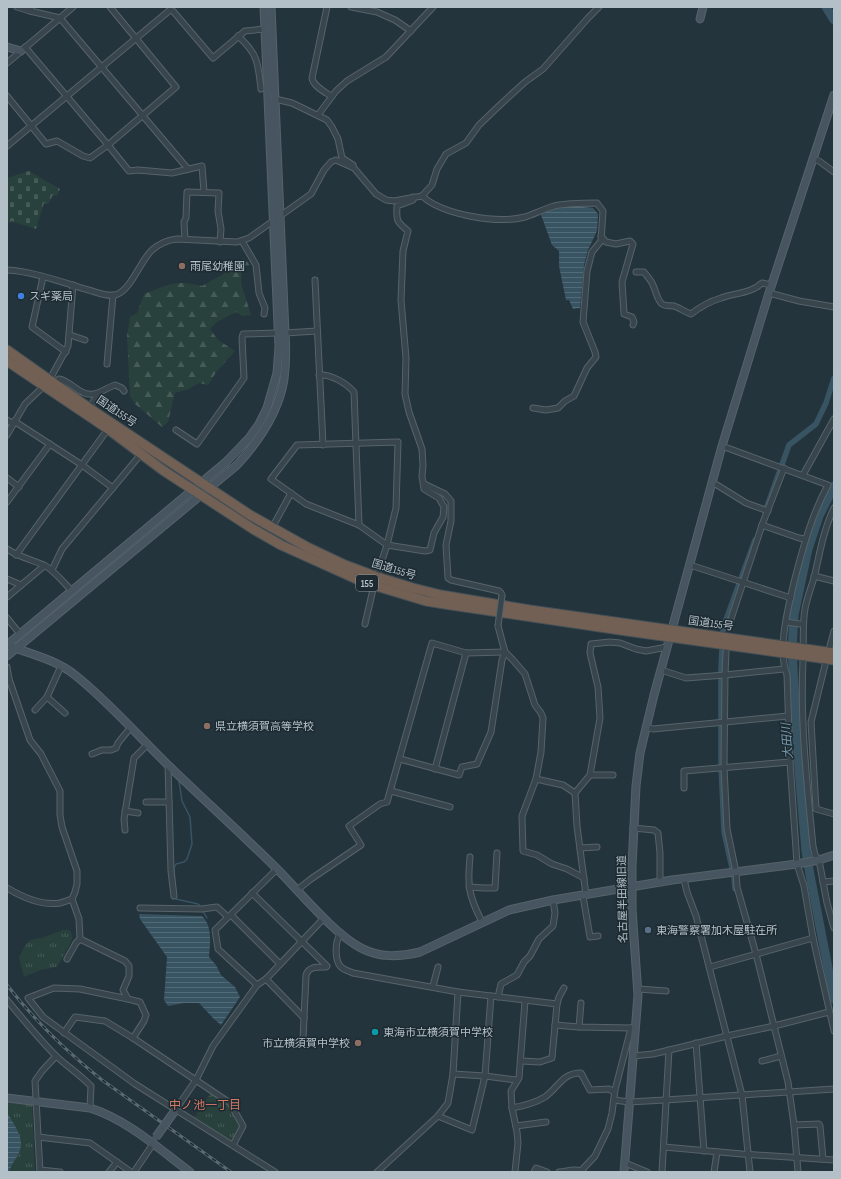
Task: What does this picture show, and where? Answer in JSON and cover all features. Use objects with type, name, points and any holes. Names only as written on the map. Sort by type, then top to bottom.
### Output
[{"type":"highway","name":"国道155号","points":[[7,350],[164,471],[253,529],[281,545],[363,582],[376,581],[473,601],[784,651],[803,652],[832,649]]},
{"type":"highway","name":"国道155号","points":[[7,361],[50,383],[205,486],[272,528],[376,581]]},
{"type":"highway","name":"国道155号","points":[[803,652],[834,660]]},
{"type":"street","points":[[17,7],[30,9],[60,18],[188,169]]},
{"type":"street","points":[[7,62],[73,7]]},
{"type":"street","points":[[7,96],[46,144],[57,141],[75,152],[90,158],[143,116],[176,87],[110,7]]},
{"type":"street","points":[[264,7],[273,221],[282,333]]},
{"type":"street","points":[[7,656],[201,494],[205,486],[238,450],[259,424],[267,408],[277,373],[282,333],[281,215],[271,7]]},
{"type":"street","points":[[327,7],[312,78],[316,85],[331,96]]},
{"type":"street","points":[[351,7],[377,12],[394,20],[410,31]]},
{"type":"street","points":[[318,115],[331,96],[347,81],[386,57],[433,7]]},
{"type":"street","points":[[7,270],[14,270],[43,277],[104,294],[119,294],[125,289],[146,258],[156,247],[169,240],[185,239],[220,242],[242,241],[249,238],[311,194],[324,170],[331,162],[336,160],[354,168],[376,194],[386,200],[394,201],[422,196],[432,185],[437,169],[446,154],[466,143],[479,125],[525,82],[543,69],[599,7]]},
{"type":"street","points":[[700,19],[703,7]]},
{"type":"street","points":[[7,146],[170,10],[173,11],[213,58],[245,31],[265,29]]},
{"type":"street","points":[[238,36],[253,51],[258,64],[261,89]]},
{"type":"street","points":[[7,47],[23,49],[67,96],[129,171],[138,170],[172,173],[202,166],[204,192]]},
{"type":"street","name":"名古屋半田線旧道","points":[[624,1172],[633,1056],[633,1028],[638,989],[632,915],[633,828],[638,769],[646,727],[722,446],[769,293],[834,95]]},
{"type":"street","points":[[275,99],[292,103],[327,120],[332,127],[339,144],[342,158],[359,169],[358,172]]},
{"type":"street","points":[[812,159],[819,161],[834,172]]},
{"type":"street","points":[[185,239],[184,222],[186,218],[187,192],[219,193],[218,211],[221,229],[220,242]]},
{"type":"street","points":[[422,196],[429,203],[461,215],[485,218],[500,219],[524,217],[554,206],[567,204],[597,203],[603,211],[600,241],[592,252],[587,271],[583,322],[596,352],[596,357],[587,368],[574,396],[565,401],[558,408],[546,410],[533,408]]},
{"type":"street","points":[[365,624],[387,545],[396,508],[398,442],[297,445],[271,480],[306,504],[359,525],[387,545],[425,551],[430,550],[434,533],[443,517],[444,507],[439,498],[426,491],[422,476],[422,449],[409,412],[405,394],[406,358],[401,300],[403,251],[408,231],[398,222],[396,217],[397,206],[413,200],[413,197]]},
{"type":"street","points":[[601,236],[606,242],[616,244],[630,240],[633,244],[622,282],[624,314],[632,317],[634,322],[633,325]]},
{"type":"street","points":[[242,241],[256,265],[260,293],[265,308],[264,314]]},
{"type":"street","points":[[636,272],[644,272],[653,284],[662,304],[666,306],[676,306],[684,312],[691,314],[699,308],[721,298],[756,288],[762,283],[772,285]]},
{"type":"street","points":[[43,277],[32,327],[66,352]]},
{"type":"street","points":[[314,280],[323,445]]},
{"type":"street","points":[[50,383],[68,346],[73,285]]},
{"type":"street","points":[[769,293],[799,301],[834,307]]},
{"type":"street","points":[[107,364],[113,295]]},
{"type":"street","points":[[176,430],[197,444],[244,378],[242,338],[244,334],[317,331]]},
{"type":"street","points":[[70,335],[85,340]]},
{"type":"street","points":[[319,375],[327,375],[350,388],[354,392],[359,525]]},
{"type":"street","points":[[7,435],[25,404],[50,383],[59,379],[73,385],[84,393],[96,394],[115,385],[122,388],[124,391]]},
{"type":"street","points":[[89,408],[97,396],[96,394]]},
{"type":"street","points":[[7,420],[50,444],[113,488]]},
{"type":"street","points":[[803,475],[834,420]]},
{"type":"street","points":[[16,555],[108,429]]},
{"type":"street","points":[[7,502],[50,444]]},
{"type":"street","points":[[722,446],[828,485],[811,521],[790,598],[786,622],[784,669],[786,675],[790,762],[799,864],[813,938],[834,1031]]},
{"type":"street","points":[[52,570],[62,548],[141,454]]},
{"type":"street","points":[[728,628],[744,584],[762,525],[784,468]]},
{"type":"street","points":[[7,478],[19,487]]},
{"type":"street","points":[[712,483],[746,503],[768,511]]},
{"type":"street","points":[[424,484],[445,494],[451,501],[451,521],[446,545],[448,578],[501,592],[502,595],[498,626],[505,652],[525,674],[535,705],[543,718],[541,752],[536,779],[522,816],[523,851],[537,855],[552,864],[567,869],[584,878]]},
{"type":"street","points":[[205,486],[193,489],[7,645],[41,656],[75,675],[131,727],[324,918],[354,943],[370,952],[381,955],[400,956],[420,952],[509,910],[553,900],[660,882],[799,864],[834,855]]},
{"type":"street","points":[[272,528],[290,493]]},
{"type":"street","points":[[834,508],[823,536],[814,576],[808,593],[802,627],[804,754],[812,846],[823,882],[834,928]]},
{"type":"street","points":[[762,525],[805,539]]},
{"type":"street","points":[[7,549],[16,555],[52,570],[72,591]]},
{"type":"street","points":[[690,565],[790,598]]},
{"type":"street","points":[[7,597],[44,566]]},
{"type":"street","points":[[814,576],[834,581]]},
{"type":"street","points":[[7,579],[21,585]]},
{"type":"street","points":[[7,618],[20,634]]},
{"type":"street","points":[[786,622],[800,624]]},
{"type":"street","points":[[832,649],[834,631]]},
{"type":"street","points":[[598,936],[590,937],[577,826],[575,793],[590,775],[600,718],[598,687],[590,654],[591,644],[610,642],[620,643],[646,651],[667,647]]},
{"type":"street","points":[[297,890],[362,845],[349,826],[380,804],[387,802],[432,643],[466,653],[505,652]]},
{"type":"street","points":[[400,759],[459,774],[462,767],[477,764],[491,732],[502,660],[505,652]]},
{"type":"street","points":[[726,652],[724,767],[726,829],[736,872],[737,887],[756,954],[790,1092],[798,1172]]},
{"type":"street","points":[[435,769],[466,653]]},
{"type":"street","points":[[826,665],[812,715],[811,737],[816,809],[834,814]]},
{"type":"street","points":[[35,710],[47,697],[61,666]]},
{"type":"street","points":[[7,667],[8,679],[30,740],[41,754],[60,791],[60,815],[62,827],[77,871],[77,884],[72,899],[79,919],[80,939],[67,959]]},
{"type":"street","points":[[661,670],[686,678],[784,669]]},
{"type":"street","points":[[47,697],[65,713]]},
{"type":"street","points":[[646,727],[653,729],[788,716]]},
{"type":"street","points":[[92,754],[102,750],[111,750],[116,748],[118,743],[131,727]]},
{"type":"street","points":[[125,830],[125,811],[134,758],[148,744]]},
{"type":"street","points":[[684,788],[684,771],[790,762]]},
{"type":"street","points":[[168,765],[171,871],[174,896]]},
{"type":"street","points":[[590,775],[613,775]]},
{"type":"street","points":[[536,779],[563,785],[575,793]]},
{"type":"street","points":[[390,791],[450,807]]},
{"type":"street","points":[[146,802],[169,802]]},
{"type":"street","points":[[125,811],[138,813]]},
{"type":"street","points":[[633,828],[654,830],[658,833],[660,852],[660,882]]},
{"type":"street","points":[[580,848],[596,847]]},
{"type":"street","points":[[469,887],[495,888],[497,853]]},
{"type":"street","points":[[470,857],[468,878],[469,887],[472,900],[482,922]]},
{"type":"street","points":[[257,985],[218,949],[216,930],[276,869]]},
{"type":"street","points":[[684,879],[686,892],[696,916],[742,1094],[750,1172]]},
{"type":"street","points":[[823,882],[834,881]]},
{"type":"street","points":[[7,888],[19,895],[46,903],[61,903],[72,899]]},
{"type":"street","points":[[252,893],[327,966],[312,968],[307,972],[303,1039]]},
{"type":"street","points":[[498,997],[501,984],[517,975],[539,939],[553,926],[555,913],[553,900]]},
{"type":"street","points":[[140,908],[202,910],[217,907],[229,916],[280,964]]},
{"type":"street","points":[[38,1137],[90,1142],[132,1172],[196,1080],[213,1046],[257,985],[266,979],[324,918]]},
{"type":"street","points":[[341,933],[338,936],[337,942],[337,957],[339,964],[353,973],[433,986],[458,992],[557,1004]]},
{"type":"street","points":[[710,968],[813,938]]},
{"type":"street","points":[[80,939],[125,961],[129,966],[129,976],[123,990],[128,999]]},
{"type":"street","points":[[433,986],[438,967]]},
{"type":"street","points":[[266,979],[304,1018]]},
{"type":"street","points":[[133,1038],[144,1021],[146,1015],[140,1002],[80,989],[54,988],[28,998],[43,1017],[135,1084],[175,1111],[232,1144],[275,1172]]},
{"type":"street","points":[[521,1062],[540,1062],[552,1058],[557,1004],[564,988]]},
{"type":"street","points":[[638,989],[666,991]]},
{"type":"street","points":[[377,1172],[438,1116],[448,1103],[453,1074],[458,992]]},
{"type":"street","points":[[438,1116],[472,1130],[485,1076],[491,996]]},
{"type":"street","points":[[515,1172],[518,1143],[512,1108],[511,1091],[516,1080],[519,1078],[525,1001]]},
{"type":"street","points":[[579,1027],[581,1003]]},
{"type":"street","points":[[8,1004],[56,1056],[91,1086],[90,1108]]},
{"type":"street","points":[[633,1056],[653,1054],[829,1012]]},
{"type":"street","points":[[64,1032],[75,1017],[105,1020],[133,1038],[230,1103],[243,1126],[232,1144]]},
{"type":"street","points":[[556,1025],[633,1028],[614,1092],[614,1100],[608,1129],[595,1156],[580,1171],[576,1169],[567,1172],[560,1172]]},
{"type":"street","points":[[696,1043],[704,1151]]},
{"type":"street","points":[[662,1172],[662,1150],[664,1147],[665,1100],[669,1050]]},
{"type":"street","points":[[56,1056],[35,1081],[40,1171],[60,1172]]},
{"type":"street","points":[[762,1061],[781,1056]]},
{"type":"street","points":[[512,1108],[526,1105],[545,1097],[565,1077],[576,1073],[581,1073],[590,1090],[609,1089],[614,1092]]},
{"type":"street","points":[[453,1074],[516,1080]]},
{"type":"street","points":[[614,1100],[629,1102],[834,1089]]},
{"type":"street","points":[[7,1098],[90,1108],[103,1112],[154,1141],[190,1172]]},
{"type":"street","points":[[516,1126],[546,1122]]},
{"type":"street","points":[[794,1125],[819,1124],[823,1159]]},
{"type":"street","points":[[664,1147],[834,1160]]},
{"type":"street","points":[[714,1172],[717,1152]]},
{"type":"street","points":[[109,1172],[117,1162]]},
{"type":"street","points":[[625,1162],[646,1172]]},
{"type":"street","points":[[534,1172],[536,1168],[547,1172]]},
{"type":"green space","points":[[29,171],[60,189],[57,196],[53,195],[48,204],[44,203],[36,229],[7,221],[7,178]]},
{"type":"green space","points":[[244,258],[250,265],[242,266],[241,283],[251,315],[242,316],[236,312],[217,322],[210,329],[218,340],[235,351],[217,371],[208,385],[199,383],[189,389],[175,393],[168,422],[162,427],[135,404],[130,396],[127,336],[130,317],[137,313],[144,294],[179,283],[202,286],[224,274],[227,264]]},
{"type":"green space","points":[[63,930],[69,930],[71,932],[72,939],[57,967],[40,970],[24,977],[19,958],[24,947],[29,941]]},
{"type":"green space","points":[[212,1091],[230,1103],[243,1126],[233,1145],[193,1120]]},
{"type":"green space","points":[[7,1103],[32,1105],[35,1172],[7,1172]]},
{"type":"water","points":[[573,206],[593,208],[598,214],[597,231],[588,250],[584,265],[580,308],[573,309],[569,300],[566,300],[559,266],[559,251],[552,245],[540,212]]},
{"type":"water","points":[[139,914],[202,916],[206,920],[210,935],[209,957],[216,965],[221,975],[235,987],[240,997],[221,1025],[199,1003],[184,1003],[168,1006],[164,1000],[167,957],[140,919]]},
{"type":"water","points":[[7,1112],[15,1125],[21,1140],[19,1153],[9,1172],[7,1172]]},
{"type":"waterway","name":"大田川","points":[[826,7],[834,20]]},
{"type":"waterway","points":[[766,509],[789,445],[816,424],[826,403],[834,378]]},
{"type":"waterway","name":"大田川","points":[[834,486],[819,516],[808,549],[794,615],[792,650],[799,769],[806,851],[834,999]]},
{"type":"waterway","points":[[735,889],[734,877],[724,832],[721,764],[721,669],[723,628],[755,540]]},
{"type":"waterway","points":[[175,886],[174,868],[176,864],[184,862],[187,859],[192,844],[190,817],[182,801],[179,781]]},
{"type":"waterway","points":[[176,896],[176,899],[198,904],[202,908]]},
{"type":"waterway","points":[[203,911],[207,918]]},
{"type":"railway","points":[[7,985],[40,1023],[64,1047],[102,1080],[231,1172]]},
{"type":"place","name":"雨尾幼稚園","points":[[182,266]]},
{"type":"place","name":"スギ薬局","points":[[21,296]]},
{"type":"place","name":"県立横須賀高等学校","points":[[207,726]]},
{"type":"place","name":"東海警察署加木屋駐在所","points":[[648,930]]},
{"type":"place","name":"東海市立横須賀中学校","points":[[375,1032]]},
{"type":"place","name":"市立横須賀中学校","points":[[358,1043]]},
{"type":"district","name":"中ノ池一丁目","points":[[205,1105]]}]
